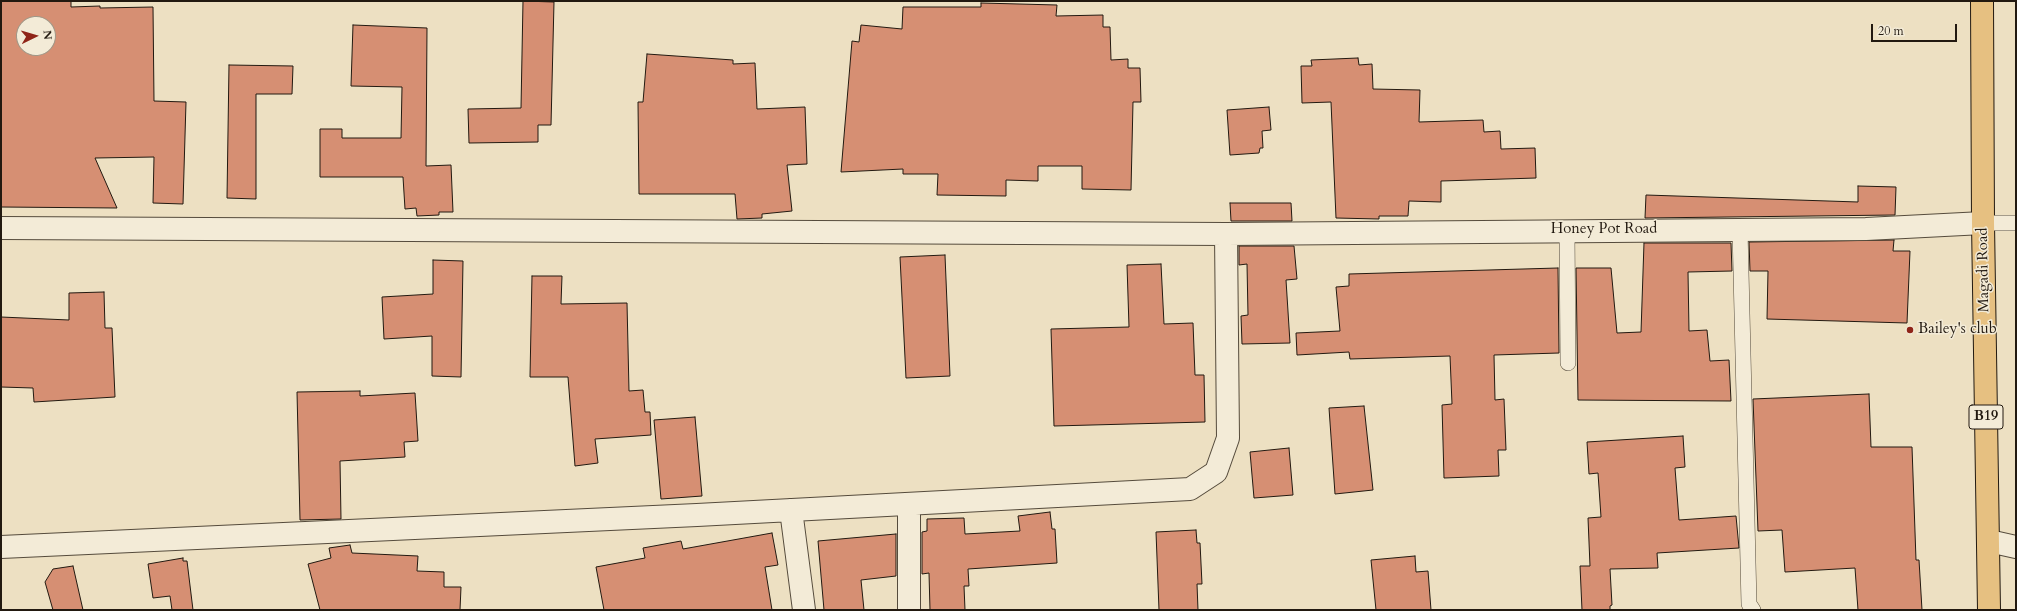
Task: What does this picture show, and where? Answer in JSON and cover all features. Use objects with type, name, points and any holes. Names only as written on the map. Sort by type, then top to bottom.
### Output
[{"type":"highway","name":"Magadi Road","points":[[1982,1],[1983,223],[1989,610]]},
{"type":"street","name":"Honey Pot Road","points":[[1,228],[1226,234],[1568,230],[1866,229],[1983,223]]},
{"type":"street","points":[[1,547],[268,536],[1190,489],[1216,472],[1228,438],[1226,234]]},
{"type":"street","points":[[909,504],[909,610]]},
{"type":"street","points":[[791,510],[804,610]]},
{"type":"street","points":[[1988,541],[2016,547]]},
{"type":"lane","points":[[1983,223],[2016,223]]},
{"type":"lane","points":[[1568,230],[1568,363]]},
{"type":"lane","points":[[1740,230],[1749,604],[1753,610]]},
{"type":"building","points":[[1,1],[71,1],[71,7],[153,7],[154,101],[186,102],[183,204],[153,203],[154,157],[95,158],[117,208],[1,207]]},
{"type":"building","points":[[523,1],[554,2],[551,125],[538,125],[538,142],[469,143],[468,109],[521,108]]},
{"type":"building","points":[[981,3],[1057,5],[1056,16],[1103,15],[1103,27],[1110,27],[1111,60],[1128,59],[1128,68],[1140,68],[1141,102],[1133,102],[1131,190],[1082,189],[1082,166],[1038,166],[1038,181],[1006,180],[1006,196],[937,195],[938,174],[903,174],[903,169],[841,172],[852,41],[859,42],[861,25],[902,29],[903,7],[981,7]]},
{"type":"building","points":[[353,25],[427,28],[426,166],[451,165],[453,212],[439,212],[439,215],[417,216],[416,208],[405,209],[403,177],[320,177],[320,129],[342,129],[342,138],[401,138],[402,87],[351,86]]},
{"type":"building","points":[[647,54],[733,60],[733,64],[755,63],[757,109],[805,107],[807,164],[787,165],[792,211],[762,214],[762,218],[737,219],[735,194],[639,194],[638,102],[643,102]]},
{"type":"building","points":[[1358,58],[1359,65],[1372,64],[1373,89],[1420,90],[1419,122],[1483,120],[1484,132],[1500,131],[1501,149],[1535,148],[1536,178],[1441,181],[1441,202],[1409,201],[1408,216],[1379,216],[1379,219],[1336,218],[1331,102],[1302,103],[1301,66],[1312,66],[1311,60]]},
{"type":"building","points":[[229,65],[293,66],[292,94],[256,94],[256,199],[227,198]]},
{"type":"building","points":[[1269,107],[1271,130],[1262,131],[1263,148],[1260,148],[1259,153],[1230,155],[1227,110]]},
{"type":"building","points":[[1858,186],[1896,187],[1895,215],[1645,218],[1646,195],[1858,202]]},
{"type":"building","points":[[1230,203],[1291,203],[1292,221],[1231,221]]},
{"type":"building","points":[[1894,240],[1893,251],[1910,251],[1907,323],[1767,319],[1768,271],[1750,271],[1749,242]]},
{"type":"building","points":[[1644,243],[1731,243],[1732,271],[1688,272],[1689,331],[1707,330],[1710,361],[1729,360],[1731,401],[1578,400],[1576,268],[1611,268],[1617,333],[1641,332]]},
{"type":"building","points":[[1239,246],[1294,246],[1297,279],[1286,280],[1290,343],[1242,344],[1241,316],[1248,315],[1247,264],[1239,265]]},
{"type":"building","points":[[945,255],[950,376],[906,378],[900,257]]},
{"type":"building","points":[[433,260],[463,261],[461,377],[432,376],[432,336],[384,339],[382,297],[433,294]]},
{"type":"building","points":[[1161,264],[1164,324],[1193,323],[1195,375],[1204,375],[1205,422],[1054,426],[1051,329],[1129,327],[1127,265]]},
{"type":"building","points":[[1558,268],[1559,353],[1494,355],[1495,400],[1504,399],[1506,450],[1498,450],[1499,476],[1444,478],[1442,405],[1452,404],[1450,356],[1350,359],[1349,352],[1297,355],[1296,333],[1340,331],[1336,287],[1349,286],[1349,274]]},
{"type":"building","points":[[532,276],[562,276],[561,304],[627,303],[629,391],[643,390],[645,412],[650,412],[651,435],[595,439],[598,463],[575,466],[568,377],[530,377]]},
{"type":"building","points":[[104,292],[105,328],[112,328],[115,397],[34,402],[33,388],[1,387],[1,317],[69,320],[69,293]]},
{"type":"building","points":[[360,391],[360,396],[415,393],[418,441],[404,442],[405,457],[340,461],[341,519],[300,520],[297,392]]},
{"type":"building","points":[[1869,394],[1871,447],[1912,447],[1916,560],[1919,560],[1922,610],[1858,610],[1855,568],[1785,572],[1782,530],[1758,531],[1753,399]]},
{"type":"building","points":[[1364,406],[1373,490],[1335,494],[1329,408]]},
{"type":"building","points":[[695,417],[702,496],[661,499],[654,420]]},
{"type":"building","points":[[1683,436],[1685,467],[1675,468],[1679,520],[1736,516],[1739,548],[1657,553],[1658,568],[1610,569],[1612,605],[1610,606],[1610,610],[1582,610],[1580,566],[1590,566],[1588,518],[1601,517],[1598,473],[1589,474],[1587,442]]},
{"type":"building","points":[[1289,448],[1293,495],[1254,498],[1250,452]]},
{"type":"building","points":[[1050,512],[1052,529],[1055,529],[1057,563],[968,569],[969,586],[964,586],[965,610],[930,610],[929,573],[922,574],[922,532],[927,531],[927,519],[964,518],[965,534],[1020,531],[1018,516]]},
{"type":"building","points":[[1196,530],[1197,543],[1200,543],[1202,584],[1197,584],[1198,610],[1159,610],[1156,532]]},
{"type":"building","points":[[772,533],[778,565],[765,567],[772,610],[604,610],[596,567],[645,558],[643,548],[681,541],[683,549]]},
{"type":"building","points":[[896,534],[896,576],[861,580],[864,610],[824,610],[818,541]]},
{"type":"building","points":[[350,545],[352,553],[418,556],[417,571],[444,572],[444,587],[461,587],[460,610],[320,610],[308,564],[331,558],[329,548]]},
{"type":"building","points":[[1415,556],[1416,572],[1428,571],[1431,610],[1376,610],[1371,560]]},
{"type":"building","points":[[183,558],[183,561],[187,561],[193,610],[172,610],[170,596],[153,598],[148,564]]},
{"type":"building","points":[[73,566],[83,610],[53,610],[45,582],[53,569]]},
{"type":"place","name":"Bailey's club","points":[[1910,330]]}]
